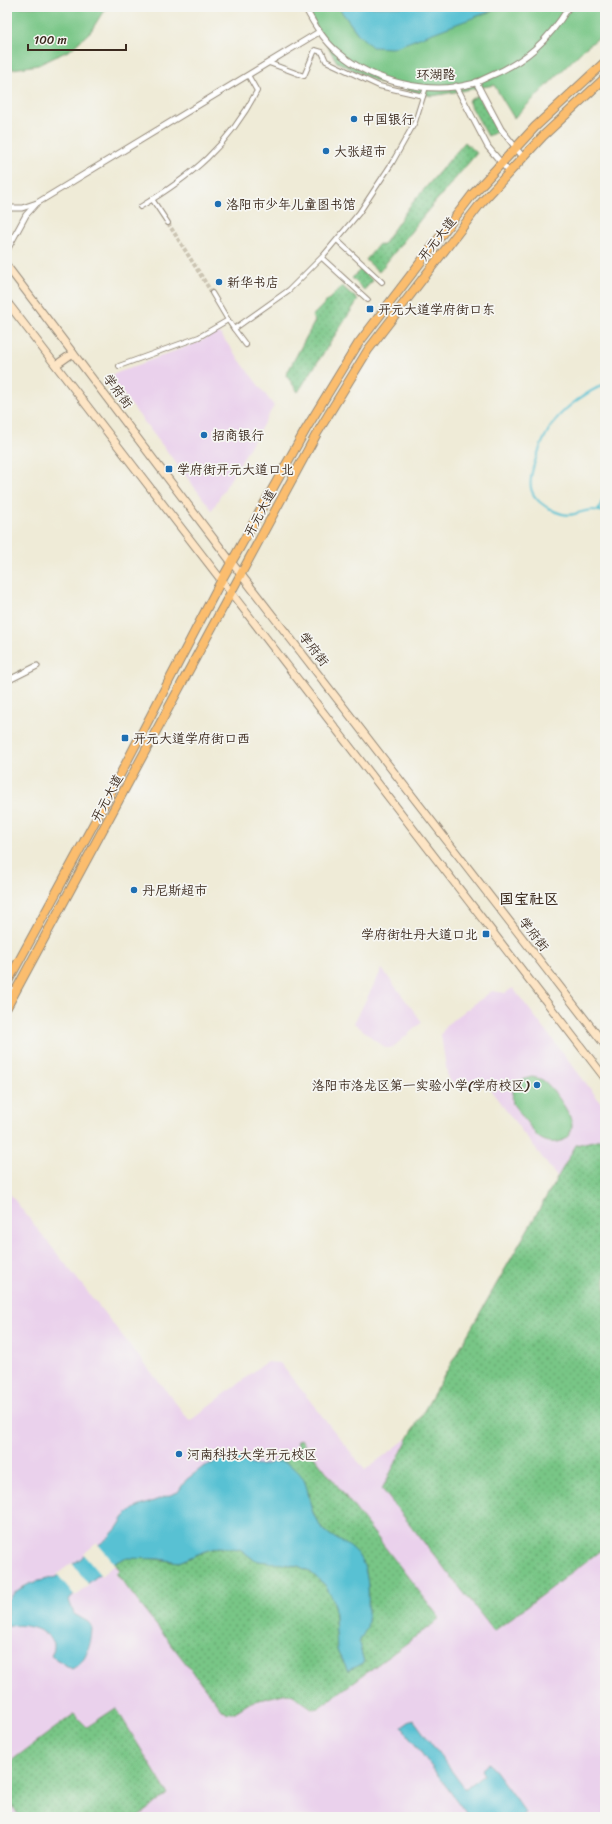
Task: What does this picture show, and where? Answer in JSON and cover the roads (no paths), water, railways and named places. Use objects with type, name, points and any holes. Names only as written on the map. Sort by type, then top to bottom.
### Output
[{"type":"main road","name":"开元大道","points":[[7,983],[111,792],[221,581],[308,426],[358,344],[467,202],[535,127],[605,62]]},
{"type":"main road","name":"开元大道","points":[[7,1008],[11,994],[316,435],[368,350],[481,203],[543,136],[605,78]]},
{"type":"main road","name":"学府街","points":[[7,266],[232,563],[605,1045]]},
{"type":"main road","points":[[7,302],[605,1078]]},
{"type":"main road","points":[[56,365],[74,353]]},
{"type":"street","name":"环湖路","points":[[306,7],[319,32],[339,53],[357,66],[393,81],[426,86],[456,86],[476,82],[520,61],[540,46],[553,32],[569,7]]},
{"type":"street","points":[[7,208],[22,208],[37,203],[319,32]]},
{"type":"street","points":[[269,63],[304,76],[315,50],[322,52],[326,61],[379,86],[423,96]]},
{"type":"street","points":[[140,207],[171,188],[202,164],[229,134],[247,110],[257,91],[248,76]]},
{"type":"street","points":[[476,82],[501,129],[523,157]]},
{"type":"street","points":[[234,328],[289,290],[322,258],[359,213],[392,163],[415,122],[426,86]]},
{"type":"street","points":[[456,86],[488,147],[509,172]]},
{"type":"street","points":[[152,199],[168,223]]},
{"type":"street","points":[[7,250],[26,215],[37,203]]},
{"type":"street","points":[[337,240],[382,282]]},
{"type":"street","points":[[322,258],[368,300]]},
{"type":"street","points":[[212,293],[228,320],[246,345]]},
{"type":"street","points":[[119,366],[199,337],[228,320]]},
{"type":"street","points":[[7,681],[37,666]]},
{"type":"street","points":[[7,986],[11,994]]},
{"type":"water","points":[[338,7],[502,7],[393,48],[372,47],[358,34]]},
{"type":"water","points":[[237,1455],[252,1465],[264,1465],[279,1462],[285,1463],[294,1468],[304,1481],[313,1513],[320,1526],[327,1533],[350,1547],[361,1560],[368,1583],[368,1625],[359,1643],[364,1662],[348,1671],[337,1650],[334,1601],[325,1585],[309,1571],[298,1566],[259,1561],[253,1559],[240,1549],[219,1547],[179,1562],[159,1559],[125,1558],[114,1563],[69,1600],[74,1614],[90,1623],[92,1626],[88,1650],[77,1666],[72,1669],[51,1656],[54,1643],[51,1638],[40,1630],[20,1625],[7,1627],[7,1600],[18,1590],[31,1583],[56,1577],[108,1538],[124,1517],[135,1508],[178,1492],[186,1480],[203,1467],[229,1456]]},
{"type":"water","points":[[413,1719],[465,1789],[484,1775],[481,1770],[489,1763],[526,1813],[521,1817],[469,1817],[402,1727]]},
{"type":"waterway","points":[[605,384],[577,400],[564,410],[554,422],[546,436],[534,464],[531,481],[531,488],[534,496],[543,505],[561,514],[571,515],[588,510],[605,512]]},
{"type":"waterway","points":[[598,511],[605,494]]},
{"type":"tunnel","points":[[168,223],[212,293]]},
{"type":"place","name":"中国银行","points":[[354,119]]},
{"type":"place","name":"大张超市","points":[[326,151]]},
{"type":"place","name":"洛阳市少年儿童图书馆","points":[[218,204]]},
{"type":"place","name":"新华书店","points":[[219,282]]},
{"type":"place","name":"开元大道学府街口东","points":[[370,309]]},
{"type":"place","name":"招商银行","points":[[204,435]]},
{"type":"place","name":"学府街开元大道口北","points":[[169,469]]},
{"type":"place","name":"开元大道学府街口西","points":[[125,738]]},
{"type":"place","name":"丹尼斯超市","points":[[134,890]]},
{"type":"place","name":"学府街牡丹大道口北","points":[[486,934]]},
{"type":"place","name":"洛阳市洛龙区第一实验小学(学府校区)","points":[[537,1085]]},
{"type":"place","name":"河南科技大学开元校区","points":[[179,1454]]},
{"type":"district","name":"国宝社区","points":[[529,899]]}]
